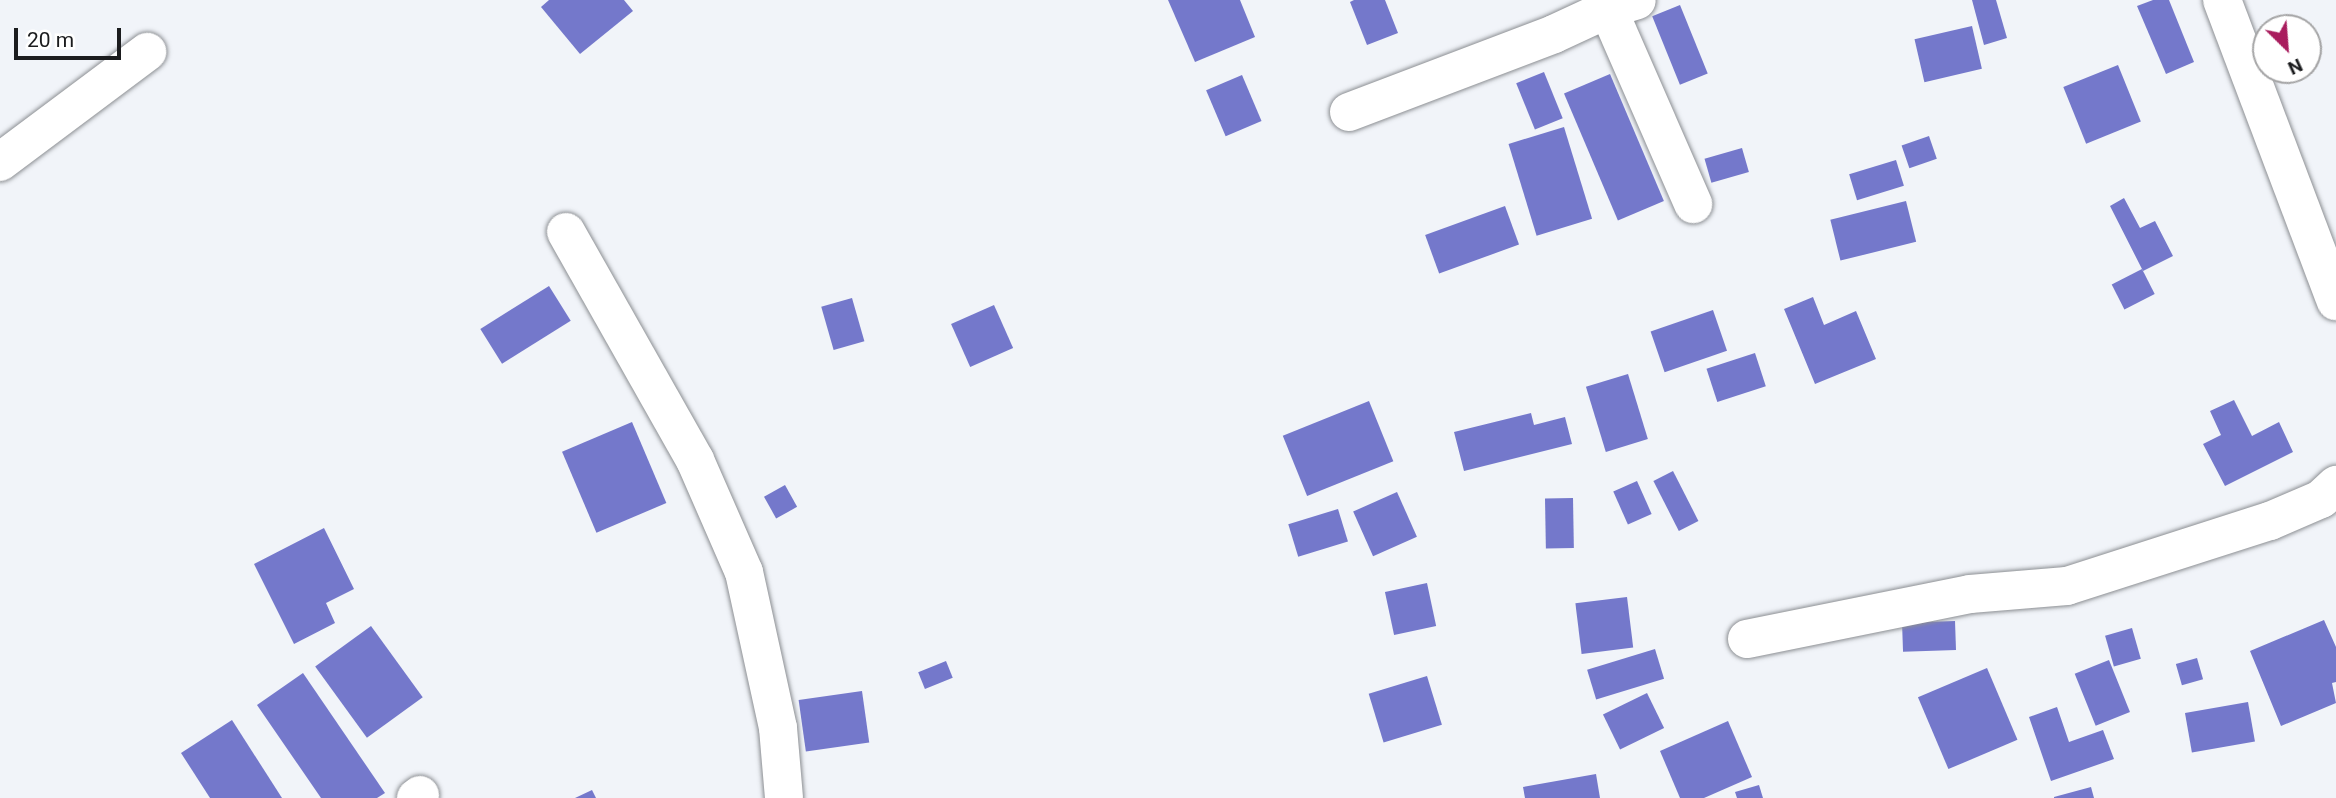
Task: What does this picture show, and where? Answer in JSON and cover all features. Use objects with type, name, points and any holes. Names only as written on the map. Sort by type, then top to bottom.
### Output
[{"type":"street","points":[[2222,0],[2336,301]]},
{"type":"street","points":[[1349,112],[1554,34],[1623,4],[1693,204]]},
{"type":"street","points":[[0,162],[147,52]]},
{"type":"street","points":[[566,232],[695,460],[744,572],[778,728],[783,798]]},
{"type":"street","points":[[1747,639],[1970,594],[2067,586],[2270,521],[2321,499],[2336,485]]},
{"type":"building","points":[[549,0],[624,0],[633,11],[580,54],[541,7]]},
{"type":"building","points":[[1168,0],[1240,0],[1255,37],[1195,62]]},
{"type":"building","points":[[1385,0],[1398,33],[1367,45],[1350,2]]},
{"type":"building","points":[[1972,0],[1996,0],[2007,38],[1984,45]]},
{"type":"building","points":[[2153,0],[2169,0],[2194,62],[2166,74],[2137,6]]},
{"type":"building","points":[[1680,5],[1708,74],[1680,85],[1652,16]]},
{"type":"building","points":[[1972,26],[1982,69],[1924,82],[1915,39]]},
{"type":"building","points":[[2118,65],[2141,122],[2086,144],[2063,87]]},
{"type":"building","points":[[1544,72],[1563,118],[1535,130],[1516,83]]},
{"type":"building","points":[[1610,74],[1664,201],[1618,221],[1564,94]]},
{"type":"building","points":[[1242,75],[1262,121],[1226,136],[1206,90]]},
{"type":"building","points":[[1564,127],[1592,219],[1537,236],[1509,144]]},
{"type":"building","points":[[1929,136],[1937,159],[1909,168],[1902,145]]},
{"type":"building","points":[[1742,148],[1749,172],[1711,183],[1705,159]]},
{"type":"building","points":[[1896,160],[1904,186],[1857,200],[1849,174]]},
{"type":"building","points":[[2124,198],[2140,228],[2155,221],[2173,256],[2143,271],[2110,206]]},
{"type":"building","points":[[1906,201],[1916,242],[1840,261],[1830,220]]},
{"type":"building","points":[[1505,206],[1519,245],[1439,274],[1425,235]]},
{"type":"building","points":[[2142,269],[2155,294],[2124,309],[2112,284]]},
{"type":"building","points":[[549,286],[571,321],[502,364],[480,329]]},
{"type":"building","points":[[1813,297],[1824,325],[1856,311],[1876,359],[1815,384],[1784,309]]},
{"type":"building","points":[[852,298],[864,341],[834,350],[821,307]]},
{"type":"building","points":[[994,305],[1013,348],[970,367],[951,324]]},
{"type":"building","points":[[1713,310],[1727,351],[1665,372],[1651,331]]},
{"type":"building","points":[[1755,353],[1766,386],[1717,402],[1706,369]]},
{"type":"building","points":[[1628,374],[1648,439],[1606,452],[1586,387]]},
{"type":"building","points":[[2234,400],[2252,436],[2279,422],[2293,452],[2225,486],[2203,444],[2221,435],[2210,411]]},
{"type":"building","points":[[1369,401],[1393,461],[1307,496],[1283,436]]},
{"type":"building","points":[[1531,413],[1534,425],[1565,417],[1572,444],[1464,471],[1454,432]]},
{"type":"building","points":[[632,422],[666,503],[596,533],[562,452]]},
{"type":"building","points":[[1673,471],[1698,521],[1679,531],[1653,481]]},
{"type":"building","points":[[1637,481],[1652,514],[1628,524],[1613,492]]},
{"type":"building","points":[[785,485],[797,507],[776,519],[764,497]]},
{"type":"building","points":[[1397,492],[1417,537],[1373,556],[1353,512]]},
{"type":"building","points":[[1545,498],[1573,498],[1574,548],[1546,548]]},
{"type":"building","points":[[1338,509],[1348,542],[1298,557],[1288,524]]},
{"type":"building","points":[[324,528],[354,589],[326,603],[335,623],[294,644],[254,564]]},
{"type":"building","points":[[1427,583],[1436,626],[1394,635],[1385,592]]},
{"type":"building","points":[[1627,597],[1633,648],[1582,654],[1575,603]]},
{"type":"building","points":[[2324,620],[2336,647],[2336,682],[2332,683],[2336,703],[2281,726],[2250,651]]},
{"type":"building","points":[[1955,621],[1956,650],[1903,652],[1902,623]]},
{"type":"building","points":[[371,626],[423,697],[367,738],[315,667]]},
{"type":"building","points":[[2132,628],[2141,659],[2114,666],[2105,636]]},
{"type":"building","points":[[1655,649],[1664,679],[1596,699],[1587,670]]},
{"type":"building","points":[[2197,658],[2203,679],[2182,685],[2176,664]]},
{"type":"building","points":[[2109,660],[2130,712],[2096,726],[2075,674]]},
{"type":"building","points":[[946,661],[953,678],[925,689],[918,672]]},
{"type":"building","points":[[1987,668],[2017,740],[1948,769],[1918,697]]},
{"type":"building","points":[[303,673],[385,793],[377,798],[321,798],[257,705]]},
{"type":"building","points":[[1427,676],[1442,725],[1384,743],[1369,694]]},
{"type":"building","points":[[862,691],[869,742],[806,751],[799,700]]},
{"type":"building","points":[[1647,693],[1664,728],[1620,750],[1603,714]]},
{"type":"building","points":[[2248,702],[2255,741],[2192,753],[2185,713]]},
{"type":"building","points":[[2057,707],[2069,742],[2103,730],[2114,759],[2051,781],[2029,717]]},
{"type":"building","points":[[232,720],[282,798],[210,798],[181,753]]},
{"type":"building","points":[[1728,721],[1752,777],[1704,798],[1680,798],[1660,751]]},
{"type":"building","points":[[1596,774],[1600,798],[1525,798],[1523,787]]},
{"type":"building","points":[[1759,785],[1763,798],[1737,798],[1735,792]]},
{"type":"building","points":[[2091,787],[2094,798],[2054,798],[2054,797]]},
{"type":"building","points":[[592,790],[596,798],[575,798]]}]
